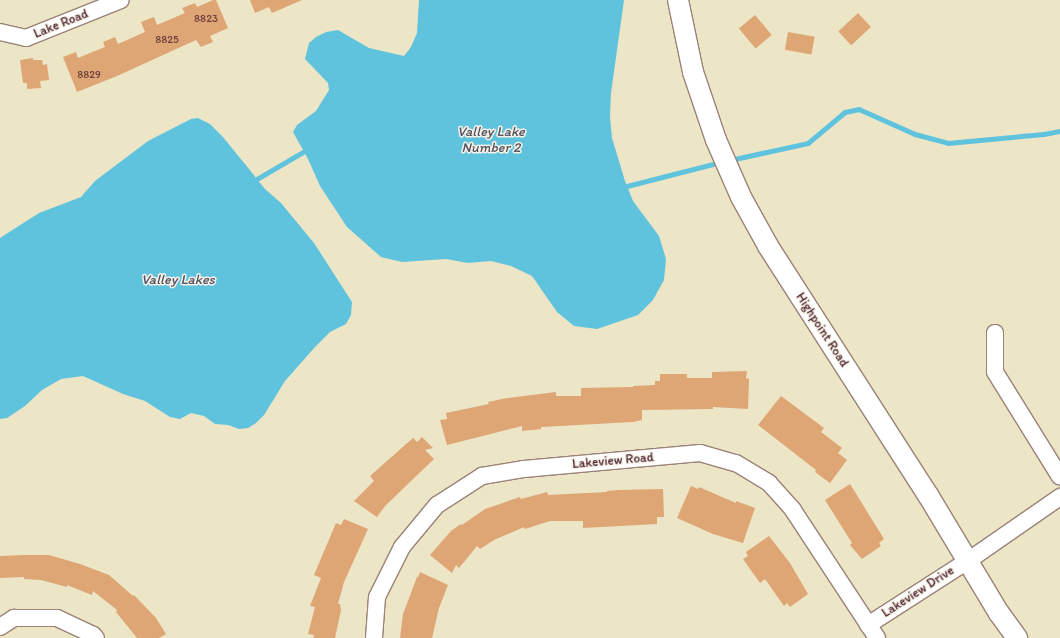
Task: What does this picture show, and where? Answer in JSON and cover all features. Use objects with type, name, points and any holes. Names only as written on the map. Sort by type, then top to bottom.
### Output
[{"type":"street","name":"Lake Road","points":[[0,32],[26,38],[121,0]]},
{"type":"street","name":"Highpoint Road","points":[[678,0],[693,72],[716,140],[741,197],[768,246],[1017,638]]},
{"type":"street","points":[[995,333],[995,372],[1060,477]]},
{"type":"street","name":"Lakeview Road","points":[[374,638],[377,597],[402,547],[437,505],[482,476],[524,468],[700,453],[736,463],[769,483],[793,510],[873,631]]},
{"type":"street","name":"Lakeview Drive","points":[[873,631],[968,560],[1060,497]]},
{"type":"street","points":[[0,628],[14,618],[57,618],[93,634],[96,638]]},
{"type":"water","name":"Valley Lake Number 2","points":[[419,0],[624,0],[611,93],[610,117],[612,138],[625,181],[633,201],[659,236],[666,259],[664,280],[653,300],[638,315],[597,329],[574,326],[557,312],[532,276],[511,266],[491,261],[468,263],[446,259],[402,262],[381,257],[347,227],[320,186],[308,159],[293,132],[297,125],[316,111],[329,90],[328,83],[305,59],[309,43],[316,37],[326,32],[338,30],[369,48],[404,56],[411,47],[417,33]]},
{"type":"water","name":"Valley Lakes","points":[[198,118],[210,124],[223,137],[265,189],[281,203],[314,243],[352,302],[351,315],[346,324],[330,332],[315,347],[285,381],[264,415],[248,428],[239,429],[228,425],[215,424],[204,416],[191,413],[180,419],[170,417],[145,401],[123,394],[83,376],[61,379],[42,390],[25,406],[7,418],[0,419],[0,238],[39,213],[81,197],[95,181],[148,141],[191,119]]},
{"type":"building","points":[[216,0],[228,28],[210,36],[213,42],[201,47],[196,40],[117,76],[77,92],[63,57],[76,52],[78,58],[105,47],[103,42],[115,37],[118,44],[145,32],[141,22],[154,17],[157,25],[185,13],[182,8],[195,3],[197,7]]},
{"type":"building","points":[[250,0],[302,0],[272,13],[269,7],[255,13]]},
{"type":"building","points":[[858,13],[871,27],[851,45],[838,31]]},
{"type":"building","points":[[755,15],[772,35],[756,48],[739,28]]},
{"type":"building","points":[[788,32],[815,37],[811,54],[785,50]]},
{"type":"building","points":[[33,58],[33,60],[42,60],[43,65],[47,64],[49,80],[40,81],[41,88],[27,89],[27,83],[23,83],[20,60]]},
{"type":"building","points":[[747,371],[746,378],[749,379],[748,409],[713,407],[713,409],[642,410],[642,420],[633,422],[541,427],[541,429],[522,431],[522,426],[447,445],[440,420],[447,419],[446,413],[489,404],[488,402],[507,398],[556,392],[556,396],[581,396],[581,388],[655,385],[655,381],[660,381],[660,374],[687,374],[687,378],[712,378],[712,372]]},
{"type":"building","points":[[781,396],[824,428],[821,432],[842,448],[838,453],[847,460],[830,483],[815,472],[816,470],[758,425]]},
{"type":"building","points":[[422,437],[433,448],[425,450],[434,459],[385,506],[377,517],[354,501],[374,481],[370,476],[413,438],[417,442]]},
{"type":"building","points":[[850,484],[884,539],[879,543],[881,546],[862,559],[850,545],[852,543],[825,500]]},
{"type":"building","points":[[691,486],[698,489],[699,487],[736,503],[736,501],[755,508],[743,543],[713,534],[677,518]]},
{"type":"building","points":[[663,489],[664,517],[657,517],[657,524],[583,528],[583,521],[550,521],[525,529],[524,527],[494,540],[480,549],[477,546],[459,568],[456,565],[452,573],[430,555],[451,531],[461,524],[462,525],[485,509],[520,497],[521,499],[547,492],[548,495],[607,492],[618,490]]},
{"type":"building","points":[[344,519],[368,529],[344,582],[338,604],[340,604],[341,610],[335,638],[313,638],[314,635],[308,634],[315,607],[310,606],[321,578],[314,575],[336,523],[341,525]]},
{"type":"building","points":[[769,536],[790,563],[808,594],[790,607],[787,603],[784,606],[765,579],[760,583],[743,559],[748,556],[746,552]]},
{"type":"building","points":[[49,555],[80,564],[109,575],[133,596],[134,595],[156,618],[166,634],[159,638],[137,638],[116,612],[117,610],[93,591],[92,595],[67,585],[67,587],[41,580],[24,579],[24,577],[0,578],[0,556]]},
{"type":"building","points":[[420,572],[448,585],[439,608],[432,638],[400,638],[403,614]]},
{"type":"waterway","points":[[730,160],[808,143],[845,112],[859,109],[915,134],[948,143],[1044,134],[1060,131]]},
{"type":"waterway","points":[[257,179],[303,152]]},
{"type":"waterway","points":[[627,186],[721,162]]}]
